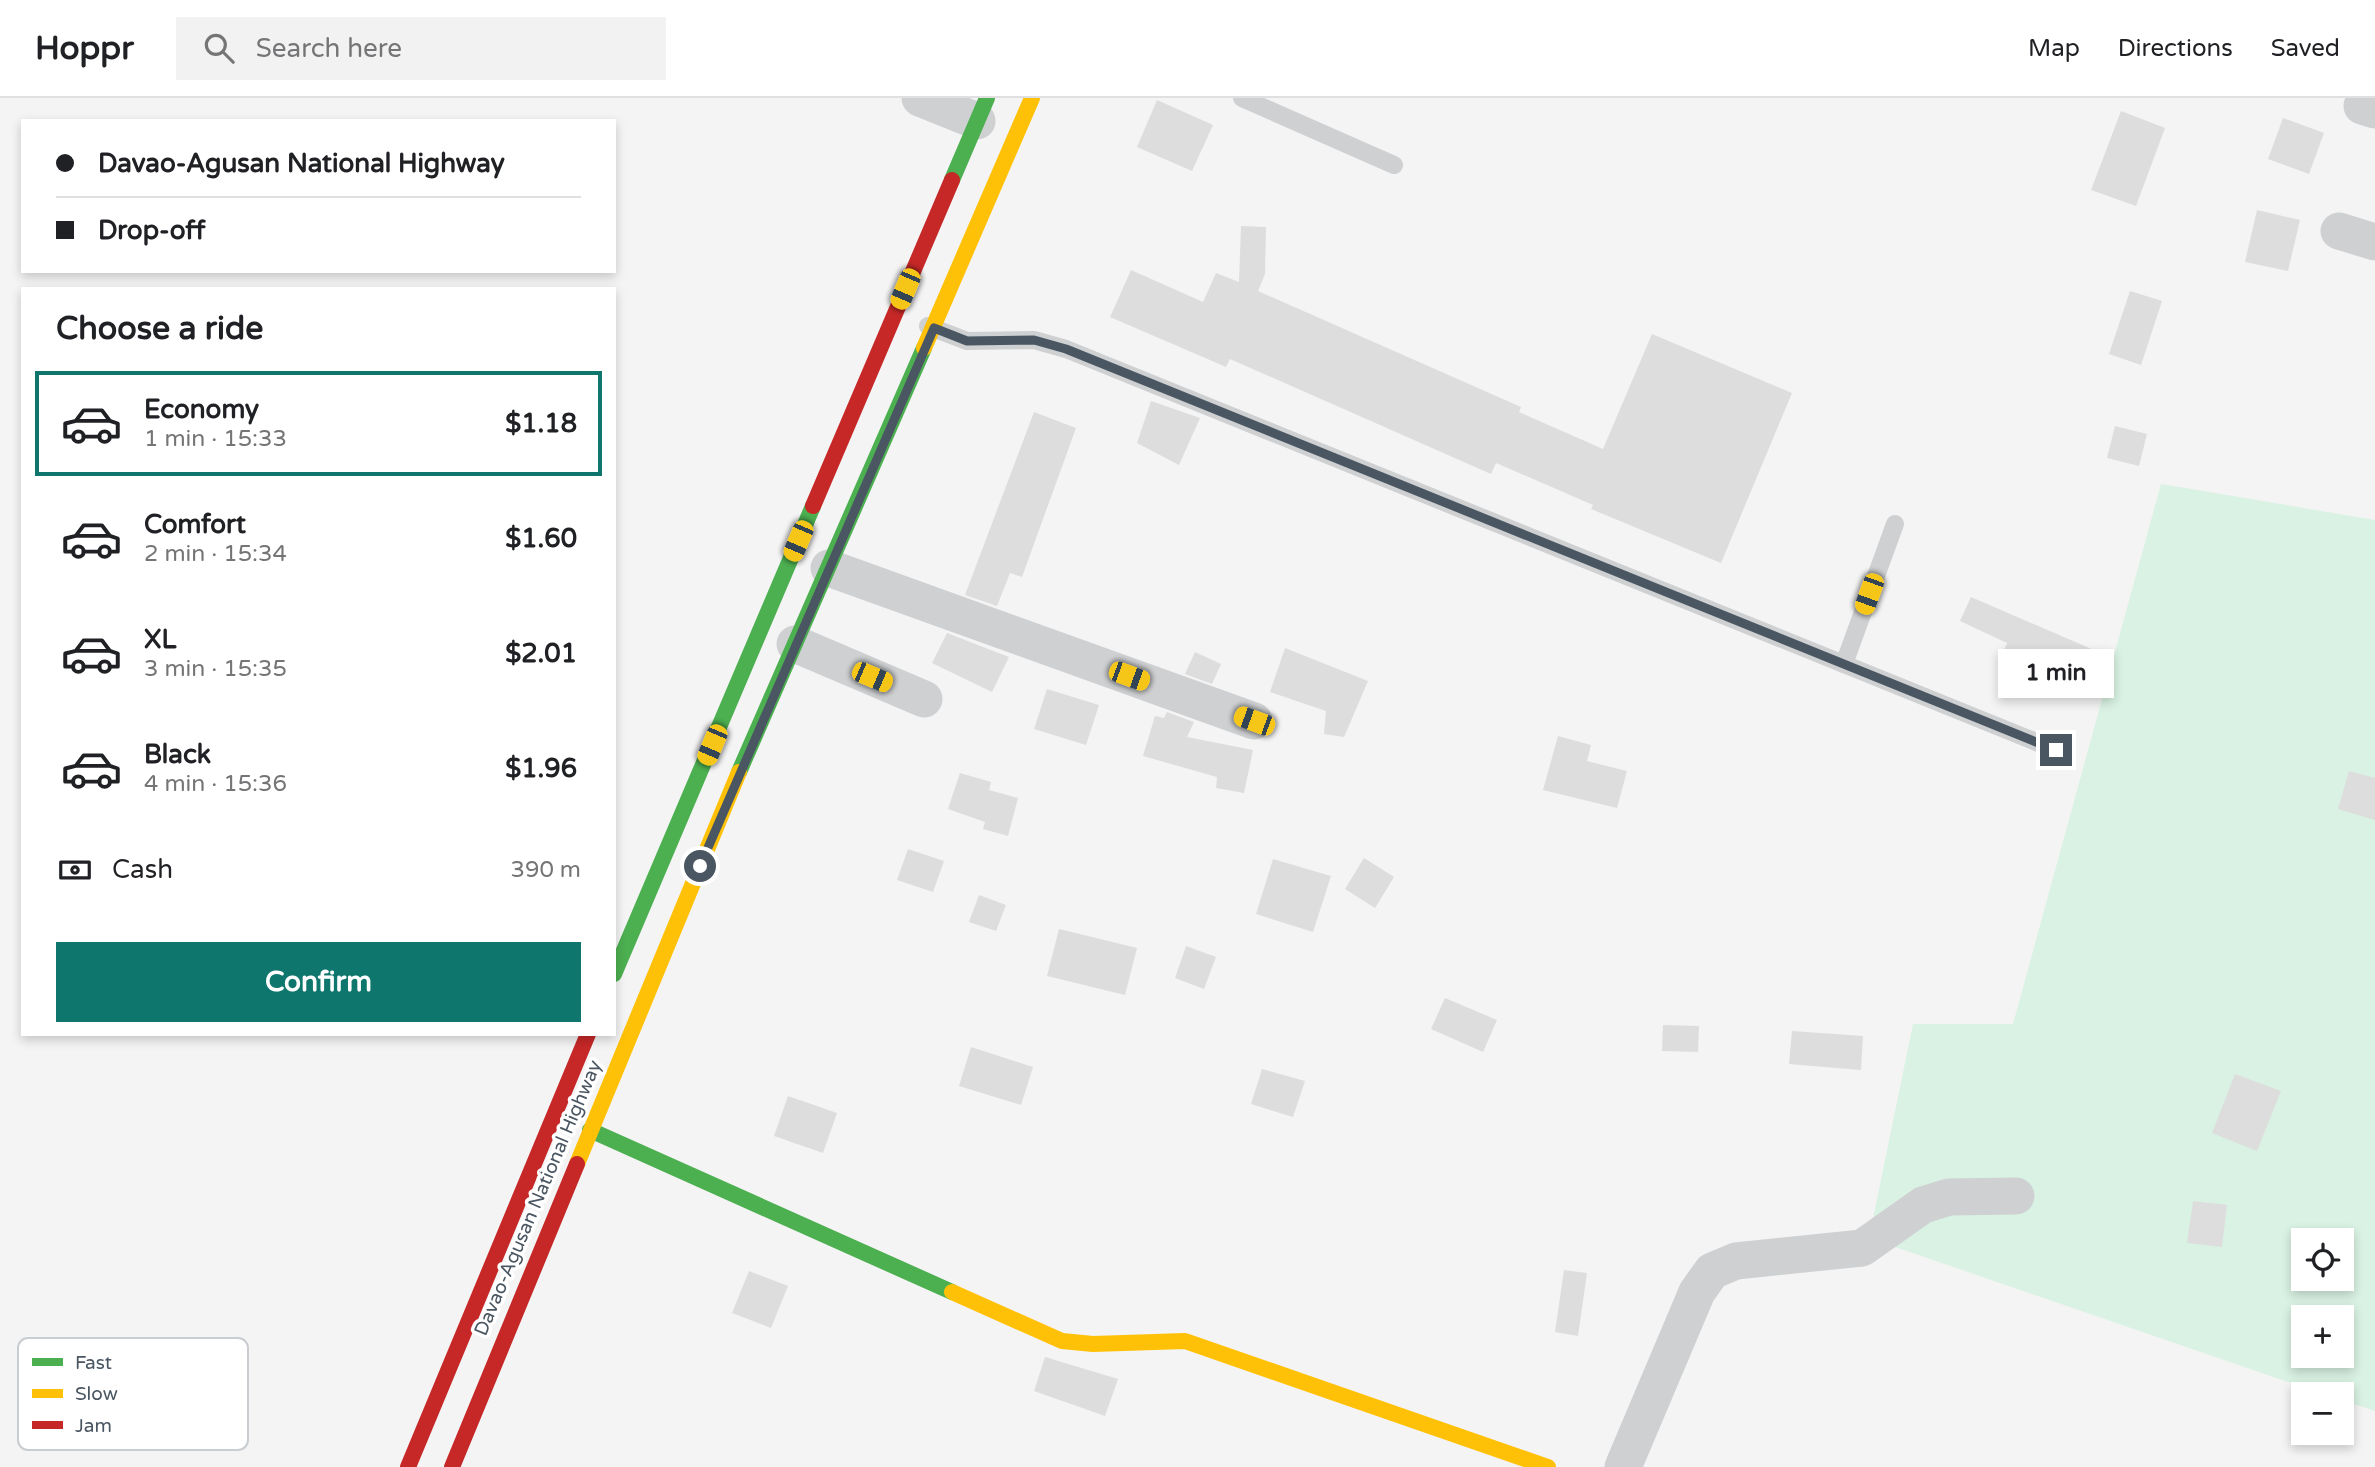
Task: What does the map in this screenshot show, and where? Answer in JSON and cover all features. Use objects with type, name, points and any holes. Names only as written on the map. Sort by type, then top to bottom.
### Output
[{"type":"main road","name":"Davao-Agusan National Highway","points":[[616,1024],[795,644],[1032,98]]},
{"type":"main road","points":[[616,969],[982,110]]},
{"type":"main road","name":"Davao-Agusan National Highway","points":[[452,1467],[590,1130],[586,1088],[589,1036]]},
{"type":"main road","name":"Davao-Agusan National Highway","points":[[408,1467],[610,1036]]},
{"type":"main road","points":[[590,1130],[1062,1341],[1088,1346],[1157,1338],[1185,1341],[1548,1467]]},
{"type":"street","points":[[920,98],[982,110]]},
{"type":"street","points":[[2339,231],[2375,242]]},
{"type":"street","points":[[829,568],[1254,721]]},
{"type":"street","points":[[795,644],[924,699]]},
{"type":"street","points":[[1623,1467],[1697,1292],[1712,1271],[1735,1261],[1862,1248],[1923,1205],[1949,1197],[2016,1196]]},
{"type":"lane","points":[[1242,98],[1394,165]]},
{"type":"lane","points":[[895,313],[967,341],[1034,340],[1066,349],[2056,750]]},
{"type":"lane","points":[[1844,664],[1895,524]]},
{"type":"green space","points":[[2161,484],[2375,520],[2375,1411],[2354,1404],[2354,1382],[2291,1383],[1869,1238],[1913,1024],[2013,1024]]},
{"type":"building","points":[[1157,100],[1213,125],[1192,171],[1137,147]]},
{"type":"building","points":[[2121,111],[2165,128],[2136,206],[2091,190]]},
{"type":"building","points":[[2283,118],[2324,133],[2309,174],[2268,159]]},
{"type":"building","points":[[2257,210],[2300,220],[2288,271],[2245,262]]},
{"type":"building","points":[[1241,226],[1266,227],[1265,274],[1258,291],[1521,407],[1519,412],[1603,449],[1652,334],[1792,393],[1721,563],[1591,509],[1593,505],[1496,463],[1491,474],[1230,359],[1226,367],[1110,317],[1131,270],[1203,302],[1216,273],[1239,282]]},
{"type":"building","points":[[2130,291],[2162,301],[2141,365],[2109,354]]},
{"type":"building","points":[[1151,401],[1200,418],[1179,465],[1137,443]]},
{"type":"building","points":[[1034,412],[1076,428],[1022,577],[1010,573],[997,606],[965,595]]},
{"type":"building","points":[[2115,426],[2147,434],[2139,466],[2107,458]]},
{"type":"building","points":[[1971,597],[2094,650],[2080,685],[2002,655],[2007,643],[1960,621]]},
{"type":"building","points":[[947,633],[1009,657],[992,692],[932,663]]},
{"type":"building","points":[[1285,648],[1368,681],[1344,737],[1324,734],[1326,711],[1270,692]]},
{"type":"building","points":[[1195,652],[1221,664],[1212,684],[1185,674]]},
{"type":"building","points":[[1047,689],[1099,705],[1086,745],[1034,729]]},
{"type":"building","points":[[1167,712],[1194,722],[1187,737],[1253,750],[1244,793],[1216,788],[1217,777],[1143,756],[1155,716],[1164,718]]},
{"type":"building","points":[[1558,736],[1591,745],[1587,761],[1627,771],[1617,808],[1543,790]]},
{"type":"building","points":[[2349,771],[2375,778],[2375,820],[2338,809]]},
{"type":"building","points":[[960,773],[991,782],[989,790],[1018,798],[1008,836],[983,829],[985,822],[948,809]]},
{"type":"building","points":[[908,849],[944,861],[933,892],[897,880]]},
{"type":"building","points":[[1364,858],[1394,877],[1375,908],[1345,889]]},
{"type":"building","points":[[1273,859],[1331,876],[1313,932],[1256,914]]},
{"type":"building","points":[[979,895],[1006,905],[996,931],[969,922]]},
{"type":"building","points":[[1059,929],[1137,948],[1125,995],[1047,976]]},
{"type":"building","points":[[1186,946],[1216,957],[1204,989],[1175,978]]},
{"type":"building","points":[[1445,998],[1497,1020],[1483,1052],[1431,1029]]},
{"type":"building","points":[[1663,1025],[1699,1026],[1698,1052],[1662,1051]]},
{"type":"building","points":[[1792,1031],[1863,1036],[1861,1070],[1789,1064]]},
{"type":"building","points":[[971,1047],[1033,1067],[1021,1105],[959,1086]]},
{"type":"building","points":[[1262,1069],[1305,1081],[1293,1117],[1251,1104]]},
{"type":"building","points":[[2235,1074],[2281,1091],[2257,1151],[2212,1133]]},
{"type":"building","points":[[788,1096],[837,1113],[823,1153],[774,1136]]},
{"type":"building","points":[[2193,1201],[2227,1205],[2222,1247],[2187,1243]]},
{"type":"building","points":[[1564,1270],[1587,1273],[1578,1336],[1555,1332]]},
{"type":"building","points":[[749,1271],[788,1286],[771,1328],[732,1313]]},
{"type":"building","points":[[1045,1357],[1118,1379],[1105,1416],[1034,1391]]},
{"type":"traffic: fast","points":[[952,180],[987,98]]},
{"type":"traffic: fast","points":[[739,772],[924,348]]},
{"type":"traffic: fast","points":[[616,969],[813,506]]},
{"type":"traffic: fast","points":[[590,1130],[952,1292]]},
{"type":"traffic: slow","points":[[924,348],[1032,98]]},
{"type":"traffic: slow","points":[[577,1164],[739,772]]},
{"type":"traffic: slow","points":[[952,1292],[1062,1341],[1093,1344],[1185,1341],[1548,1467]]},
{"type":"traffic: jam","points":[[813,506],[952,180]]},
{"type":"traffic: jam","points":[[408,1467],[587,1036]]},
{"type":"traffic: jam","points":[[452,1467],[577,1164]]},
{"type":"route","points":[[700,866],[934,328],[967,341],[981,343],[1034,340],[1066,349],[2056,750]]}]
